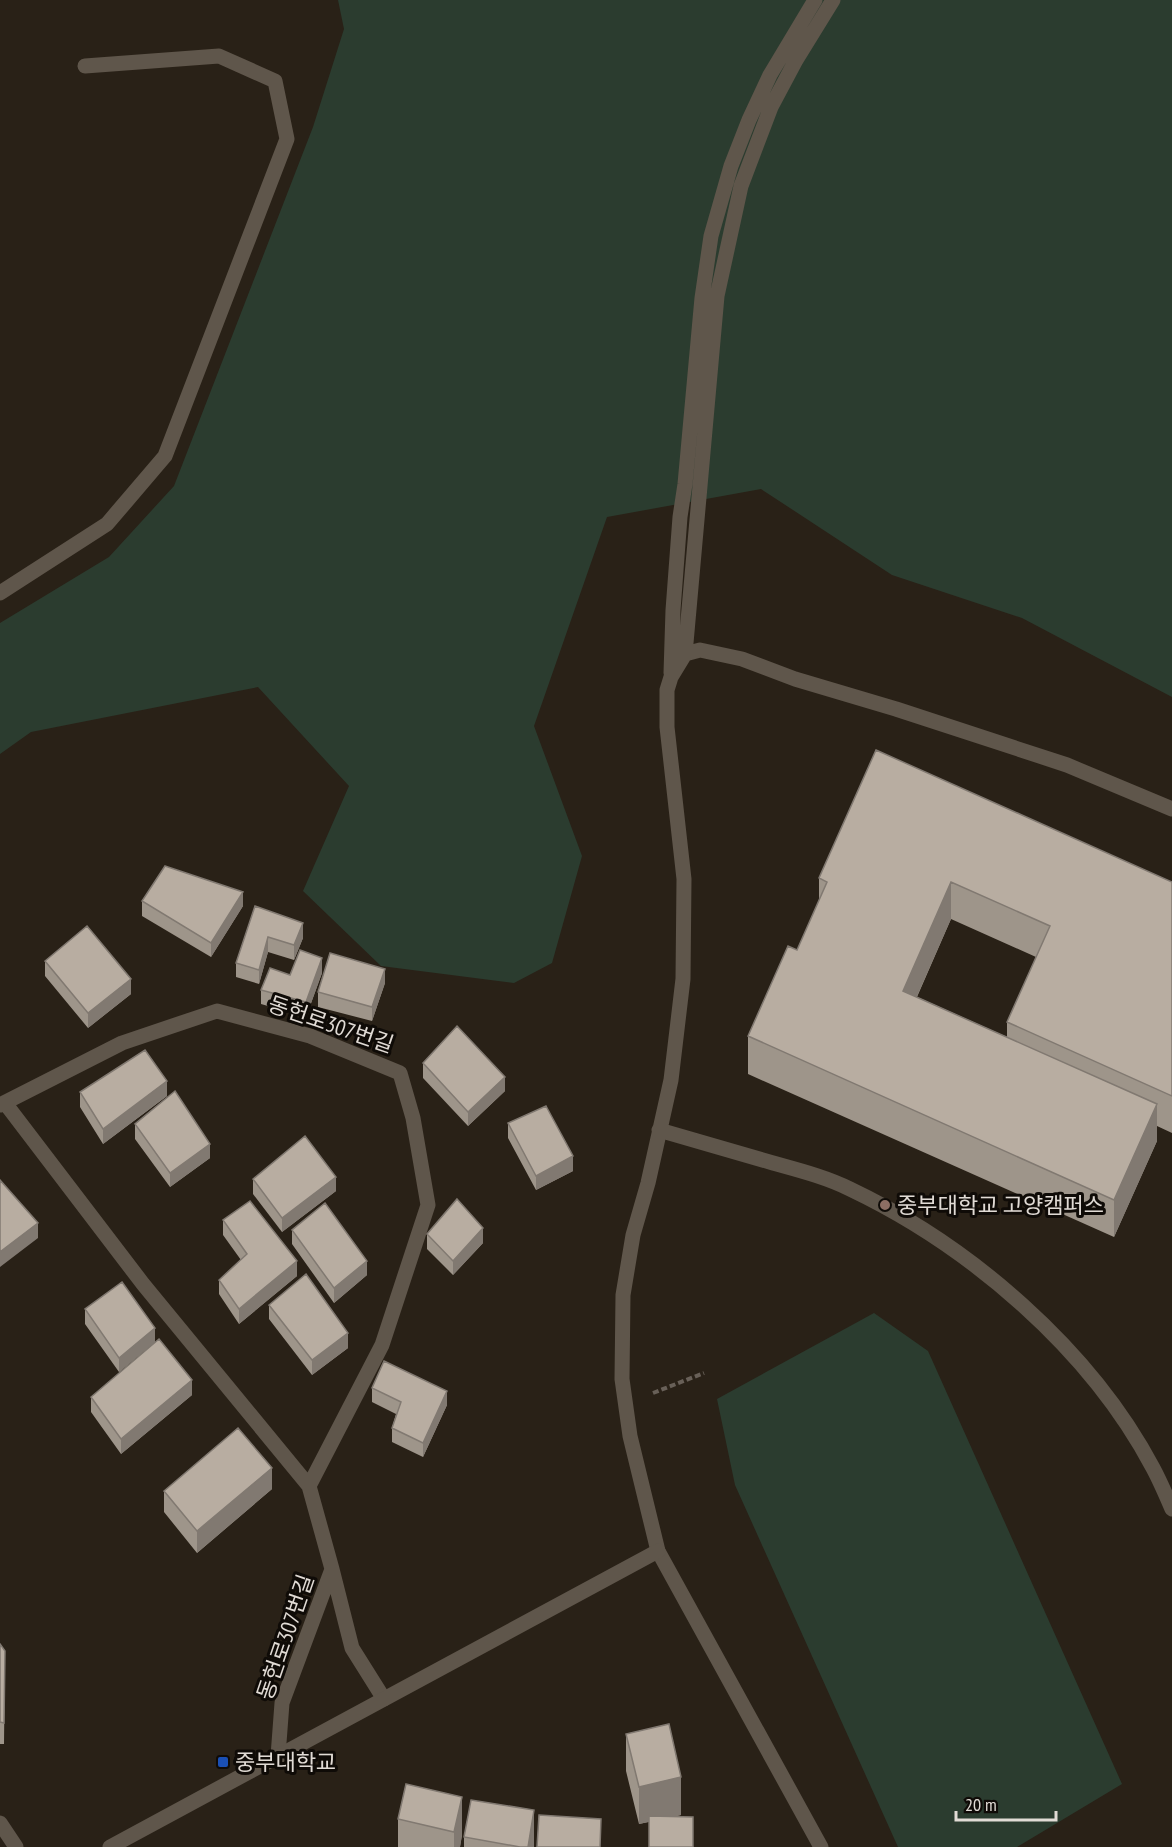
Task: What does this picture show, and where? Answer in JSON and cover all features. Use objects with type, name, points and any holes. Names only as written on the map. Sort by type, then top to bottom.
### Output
[{"type":"street","points":[[815,0],[770,75],[731,166],[711,236],[702,298],[680,517],[671,676],[667,690],[667,727],[684,879],[684,948],[679,1025],[670,1080],[633,1235],[623,1295],[622,1379],[630,1436],[658,1551],[821,1847]]},
{"type":"street","points":[[671,676],[685,654],[717,296],[741,186],[771,107],[796,60],[833,0]]},
{"type":"street","points":[[0,593],[107,524],[165,456],[287,139],[275,81],[219,56],[85,66]]},
{"type":"street","points":[[685,654],[700,650],[742,659],[795,679],[896,709],[1067,765],[1172,810]]},
{"type":"street","name":"동헌로307번길","points":[[309,1486],[382,1346],[428,1205],[413,1118],[400,1073],[309,1036],[217,1011],[122,1043],[3,1104],[143,1284],[309,1486],[352,1648],[384,1699]]},
{"type":"street","points":[[659,1130],[806,1172],[849,1188],[948,1244],[992,1277],[1088,1372],[1129,1428],[1153,1468],[1172,1509]]},
{"type":"street","points":[[110,1847],[658,1551]]},
{"type":"street","name":"동헌로307번길","points":[[278,1756],[282,1703],[332,1569]]},
{"type":"street","points":[[0,1823],[16,1847]]},
{"type":"path","points":[[653,1393],[704,1374]]},
{"type":"green space","points":[[338,0],[1172,0],[1172,697],[1022,618],[892,575],[761,489],[607,517],[534,726],[582,856],[552,963],[514,983],[381,966],[303,891],[349,786],[258,687],[31,732],[0,754],[0,623],[109,557],[174,486],[313,127],[344,29]]},
{"type":"green space","points":[[874,1313],[928,1351],[1122,1784],[1017,1847],[898,1847],[735,1485],[717,1399]]},
{"type":"building","points":[[876,750],[1172,882],[1172,1096],[1007,1022],[1050,926],[951,882],[903,991],[1157,1104],[1114,1200],[748,1036],[788,946],[797,950],[827,882],[819,878]]},
{"type":"building","points":[[165,866],[243,892],[211,943],[142,901]]},
{"type":"building","points":[[255,906],[303,923],[294,945],[268,937],[259,970],[236,963]]},
{"type":"building","points":[[87,926],[131,979],[88,1013],[45,961]]},
{"type":"building","points":[[300,950],[322,958],[306,1002],[261,990],[270,968],[290,975]]},
{"type":"building","points":[[330,953],[385,969],[372,1007],[318,992]]},
{"type":"building","points":[[457,1026],[505,1077],[468,1112],[423,1063]]},
{"type":"building","points":[[145,1050],[167,1081],[103,1129],[80,1092]]},
{"type":"building","points":[[175,1091],[210,1144],[170,1173],[135,1124]]},
{"type":"building","points":[[546,1106],[573,1156],[536,1176],[508,1123]]},
{"type":"building","points":[[305,1136],[336,1177],[282,1218],[253,1179]]},
{"type":"building","points":[[0,1180],[38,1223],[0,1252]]},
{"type":"building","points":[[457,1199],[483,1228],[453,1261],[427,1234]]},
{"type":"building","points":[[250,1201],[297,1261],[239,1309],[219,1280],[247,1254],[223,1220]]},
{"type":"building","points":[[325,1203],[367,1261],[334,1288],[292,1230]]},
{"type":"building","points":[[306,1274],[348,1333],[312,1360],[269,1305]]},
{"type":"building","points":[[122,1282],[155,1328],[119,1358],[85,1309]]},
{"type":"building","points":[[159,1339],[192,1380],[121,1439],[91,1397]]},
{"type":"building","points":[[384,1361],[447,1391],[423,1443],[392,1428],[401,1402],[372,1388]]},
{"type":"building","points":[[238,1428],[272,1468],[197,1531],[164,1491]]},
{"type":"building","points":[[0,1644],[5,1651],[4,1723],[0,1722]]},
{"type":"building","points":[[669,1724],[681,1777],[639,1787],[626,1734]]},
{"type":"building","points":[[406,1784],[462,1797],[454,1832],[398,1819]]},
{"type":"building","points":[[471,1800],[534,1810],[528,1847],[464,1837]]},
{"type":"building","points":[[539,1815],[601,1819],[600,1847],[537,1847]]},
{"type":"building","points":[[649,1816],[693,1817],[693,1847],[649,1847]]},
{"type":"place","name":"중부대학교 고양캠퍼스","points":[[885,1205]]},
{"type":"place","name":"중부대학교","points":[[223,1762]]}]
